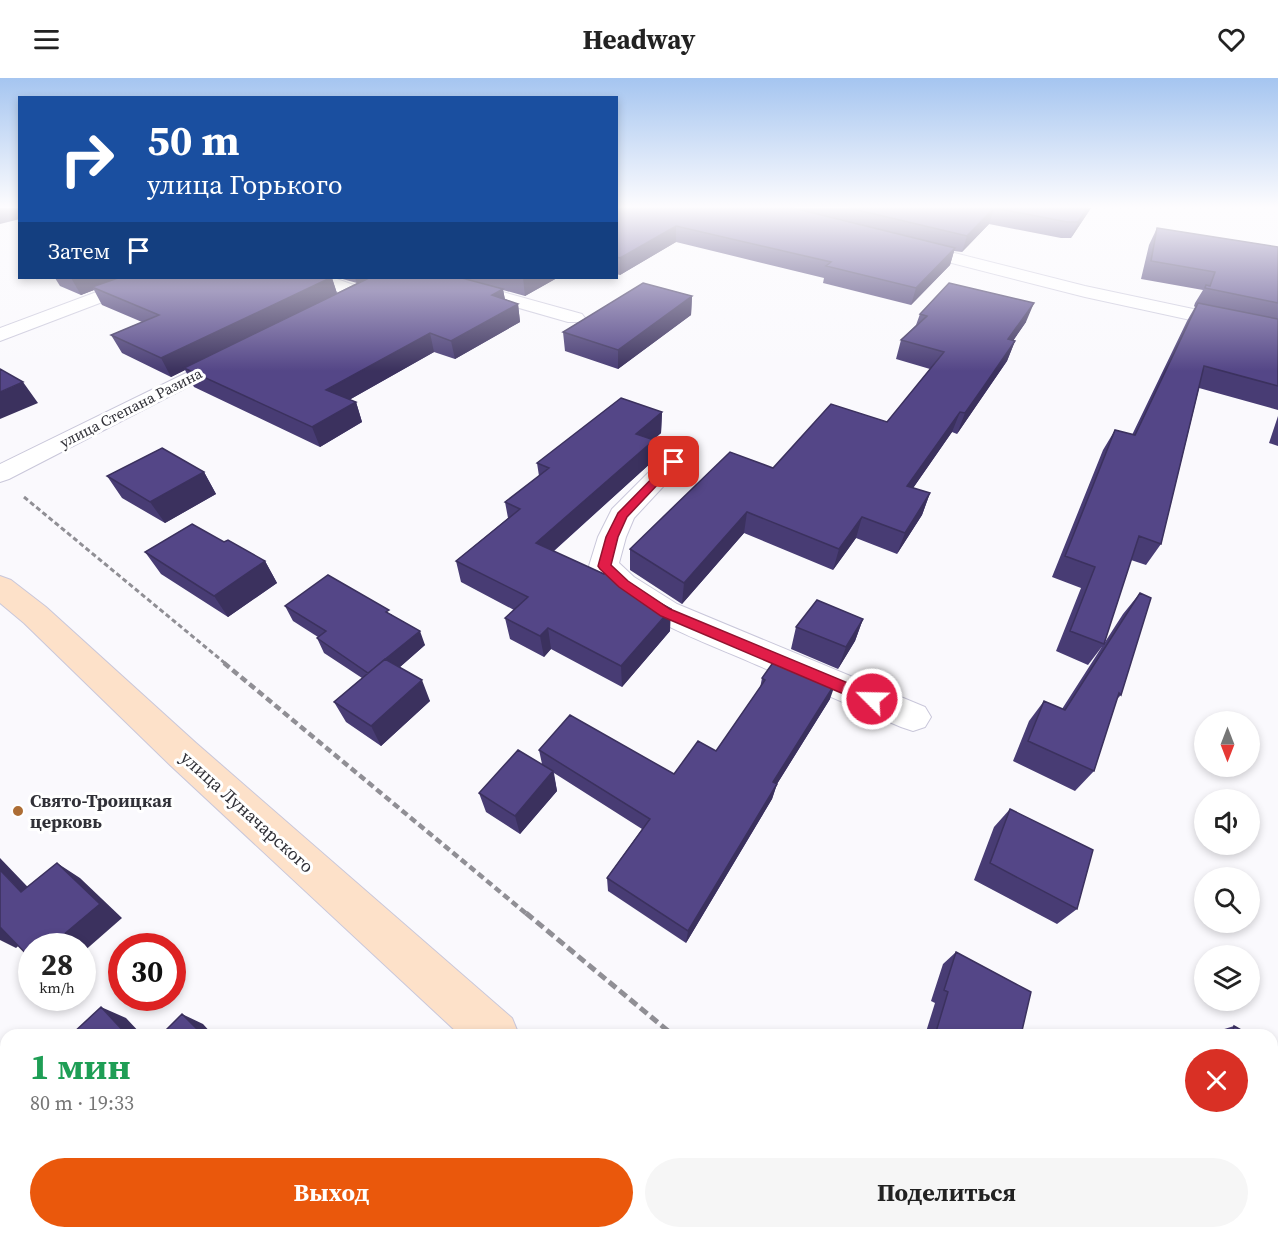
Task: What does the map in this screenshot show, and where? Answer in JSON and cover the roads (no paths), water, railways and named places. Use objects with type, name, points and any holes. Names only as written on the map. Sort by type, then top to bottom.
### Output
[{"type":"main road","name":"улица Луначарского","points":[[0,587],[35,615],[192,762],[488,1029]]},
{"type":"street","points":[[971,262],[1085,291],[1278,333]]},
{"type":"street","points":[[0,335],[146,279]]},
{"type":"street","points":[[322,279],[358,293]]},
{"type":"street","points":[[438,279],[574,318]]},
{"type":"street","points":[[337,304],[378,283]]},
{"type":"street","name":"улица Степана Разина","points":[[0,474],[253,346]]},
{"type":"street","points":[[674,462],[622,515],[612,537],[604,566],[623,584],[666,612],[913,717]]},
{"type":"place","name":"Свято-Троицкая церковь","points":[[18,811]]}]
